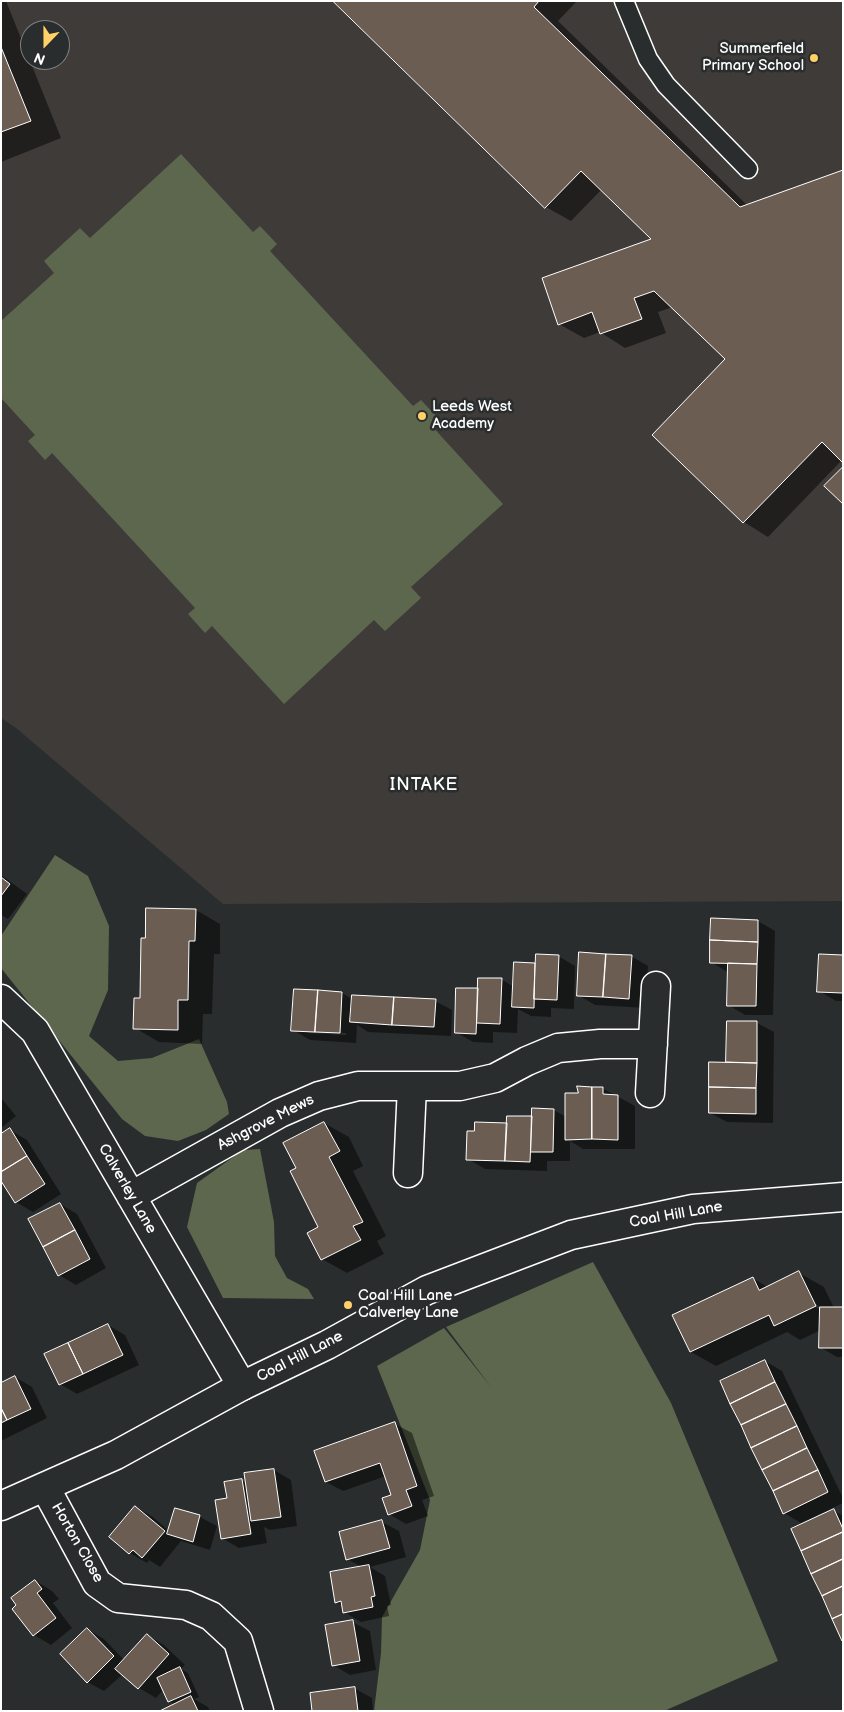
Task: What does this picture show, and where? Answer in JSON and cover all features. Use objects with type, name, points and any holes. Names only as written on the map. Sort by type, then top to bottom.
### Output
[{"type":"street","points":[[650,1093],[656,986]]},
{"type":"street","name":"Calverley Lane","points":[[1,999],[35,1031],[242,1386]]},
{"type":"street","name":"Ashgrove Mews","points":[[131,1196],[280,1113],[319,1096],[358,1086],[460,1086],[494,1078],[558,1048],[600,1044],[653,1044]]},
{"type":"street","points":[[408,1173],[412,1086]]},
{"type":"street","name":"Coal Hill Lane","points":[[1,1506],[116,1454],[242,1386],[327,1345],[428,1290],[571,1235],[693,1209],[843,1198]]},
{"type":"street","name":"Horton Close","points":[[45,1486],[97,1583],[118,1598],[186,1606],[203,1612],[211,1616],[238,1641],[259,1711]]},
{"type":"lane","points":[[624,1],[648,59],[666,84],[748,169]]},
{"type":"shaded area","name":"Leeds West Academy","points":[[1,1],[843,1],[843,901],[223,904],[16,728],[1,718]]},
{"type":"green space","points":[[181,154],[253,232],[260,226],[277,244],[270,251],[413,406],[421,400],[437,417],[430,424],[503,504],[411,587],[421,598],[385,631],[374,620],[284,704],[212,626],[205,633],[188,614],[195,608],[52,453],[45,460],[28,441],[35,435],[1,398],[1,321],[54,273],[44,261],[80,228],[90,238]]},
{"type":"green space","points":[[55,855],[88,876],[109,926],[108,990],[89,1036],[118,1061],[152,1058],[199,1039],[227,1102],[229,1114],[206,1130],[178,1141],[145,1136],[122,1119],[1,968],[1,936]]},
{"type":"green space","points":[[260,1149],[274,1222],[275,1256],[287,1278],[308,1289],[314,1299],[223,1298],[187,1227],[197,1183],[243,1150]]},
{"type":"green space","points":[[593,1262],[671,1403],[778,1661],[664,1711],[374,1711],[381,1653],[382,1617],[420,1550],[430,1500],[377,1366],[444,1328],[491,1387],[446,1327]]},
{"type":"building","points":[[333,1],[539,1],[534,7],[740,207],[843,170],[843,463],[822,442],[743,523],[652,435],[725,359],[654,291],[634,298],[642,319],[600,334],[592,312],[558,325],[542,278],[651,239],[581,171],[545,208]]},
{"type":"building","points":[[1,47],[31,121],[1,132]]},
{"type":"building","points":[[843,467],[843,504],[824,486]]},
{"type":"building","points":[[1,877],[10,884],[1,896]]},
{"type":"building","points":[[146,908],[196,909],[195,941],[189,941],[188,1000],[178,1000],[178,1030],[133,1029],[134,998],[140,998],[141,938],[145,938]]},
{"type":"building","points":[[711,918],[758,920],[758,942],[710,940]]},
{"type":"building","points":[[710,940],[758,942],[757,964],[710,963]]},
{"type":"building","points":[[579,952],[606,954],[603,997],[577,996]]},
{"type":"building","points":[[536,954],[559,955],[557,1000],[534,999]]},
{"type":"building","points":[[606,954],[632,955],[629,999],[603,997]]},
{"type":"building","points":[[819,954],[843,955],[843,993],[817,992]]},
{"type":"building","points":[[514,962],[535,963],[534,1008],[512,1007]]},
{"type":"building","points":[[728,963],[757,964],[756,1006],[727,1006]]},
{"type":"building","points":[[478,978],[502,978],[500,1024],[477,1023]]},
{"type":"building","points":[[456,988],[478,988],[476,1034],[455,1033]]},
{"type":"building","points":[[294,989],[318,990],[315,1032],[291,1031]]},
{"type":"building","points":[[318,990],[342,992],[340,1033],[315,1032]]},
{"type":"building","points":[[352,995],[394,997],[392,1025],[350,1022]]},
{"type":"building","points":[[394,997],[436,999],[434,1027],[392,1025]]},
{"type":"building","points":[[727,1021],[757,1021],[757,1063],[726,1062]]},
{"type":"building","points":[[709,1062],[757,1063],[756,1088],[709,1087]]},
{"type":"building","points":[[577,1086],[592,1087],[592,1139],[565,1140],[565,1093],[578,1093]]},
{"type":"building","points":[[592,1087],[603,1087],[603,1094],[618,1095],[618,1140],[592,1139]]},
{"type":"building","points":[[709,1087],[756,1088],[756,1114],[709,1113]]},
{"type":"building","points":[[532,1108],[554,1109],[553,1152],[531,1152]]},
{"type":"building","points":[[507,1116],[532,1116],[530,1162],[505,1161]]},
{"type":"building","points":[[324,1122],[340,1151],[329,1157],[363,1222],[353,1226],[361,1240],[321,1260],[307,1233],[318,1227],[290,1171],[296,1168],[283,1143]]},
{"type":"building","points":[[475,1122],[507,1123],[505,1161],[466,1160],[467,1131],[474,1131]]},
{"type":"building","points":[[10,1128],[27,1156],[1,1172],[1,1134]]},
{"type":"building","points":[[27,1156],[45,1184],[15,1203],[1,1181],[1,1172]]},
{"type":"building","points":[[60,1203],[75,1230],[43,1247],[28,1219]]},
{"type":"building","points":[[75,1230],[90,1259],[58,1276],[43,1247]]},
{"type":"building","points":[[799,1271],[816,1306],[774,1326],[769,1315],[690,1352],[672,1315],[753,1277],[759,1290]]},
{"type":"building","points":[[820,1307],[843,1307],[843,1348],[819,1348]]},
{"type":"building","points":[[108,1324],[123,1355],[83,1374],[68,1343]]},
{"type":"building","points":[[68,1343],[83,1374],[59,1385],[44,1354]]},
{"type":"building","points":[[765,1360],[775,1382],[730,1404],[720,1381]]},
{"type":"building","points":[[15,1376],[31,1409],[7,1420],[1,1408],[1,1383]]},
{"type":"building","points":[[775,1382],[786,1404],[741,1425],[730,1404]]},
{"type":"building","points":[[786,1404],[797,1426],[751,1448],[741,1425]]},
{"type":"building","points":[[1,1408],[7,1420],[1,1423]]},
{"type":"building","points":[[395,1422],[417,1486],[406,1490],[412,1506],[388,1515],[382,1498],[391,1495],[380,1463],[325,1482],[314,1451]]},
{"type":"building","points":[[797,1426],[807,1448],[762,1470],[751,1448]]},
{"type":"building","points":[[807,1448],[818,1470],[773,1491],[762,1470]]},
{"type":"building","points":[[274,1469],[281,1517],[251,1521],[244,1473]]},
{"type":"building","points":[[818,1470],[828,1492],[783,1514],[773,1491]]},
{"type":"building","points":[[242,1479],[251,1534],[221,1539],[215,1500],[227,1498],[224,1482]]},
{"type":"building","points":[[135,1506],[165,1531],[142,1558],[133,1550],[129,1554],[109,1537]]},
{"type":"building","points":[[175,1508],[200,1515],[193,1542],[167,1534]]},
{"type":"building","points":[[834,1509],[843,1532],[801,1551],[791,1529]]},
{"type":"building","points":[[382,1520],[390,1548],[346,1560],[339,1532]]},
{"type":"building","points":[[843,1532],[843,1559],[811,1574],[801,1551]]},
{"type":"building","points":[[843,1559],[843,1586],[822,1596],[811,1574]]},
{"type":"building","points":[[369,1565],[375,1596],[371,1597],[373,1607],[343,1613],[341,1601],[335,1603],[330,1572]]},
{"type":"building","points":[[35,1580],[42,1589],[37,1593],[56,1618],[33,1636],[12,1609],[16,1605],[11,1598]]},
{"type":"building","points":[[843,1586],[843,1614],[832,1619],[822,1596]]},
{"type":"building","points":[[843,1614],[843,1641],[842,1641],[832,1619]]},
{"type":"building","points":[[353,1620],[360,1661],[332,1666],[325,1625]]},
{"type":"building","points":[[87,1628],[114,1656],[87,1683],[60,1654]]},
{"type":"building","points":[[147,1634],[169,1654],[138,1689],[115,1669]]},
{"type":"building","points":[[180,1667],[191,1692],[168,1702],[157,1678]]},
{"type":"building","points":[[355,1687],[358,1711],[312,1711],[310,1693]]},
{"type":"building","points":[[191,1696],[198,1711],[160,1711]]},
{"type":"place","name":"Summerfield Primary School","points":[[814,58]]},
{"type":"place","name":"Leeds West Academy","points":[[422,416]]},
{"type":"place","name":"Coal Hill Lane Calverley Lane","points":[[348,1305]]},
{"type":"district","name":"INTAKE","points":[[424,785]]}]
